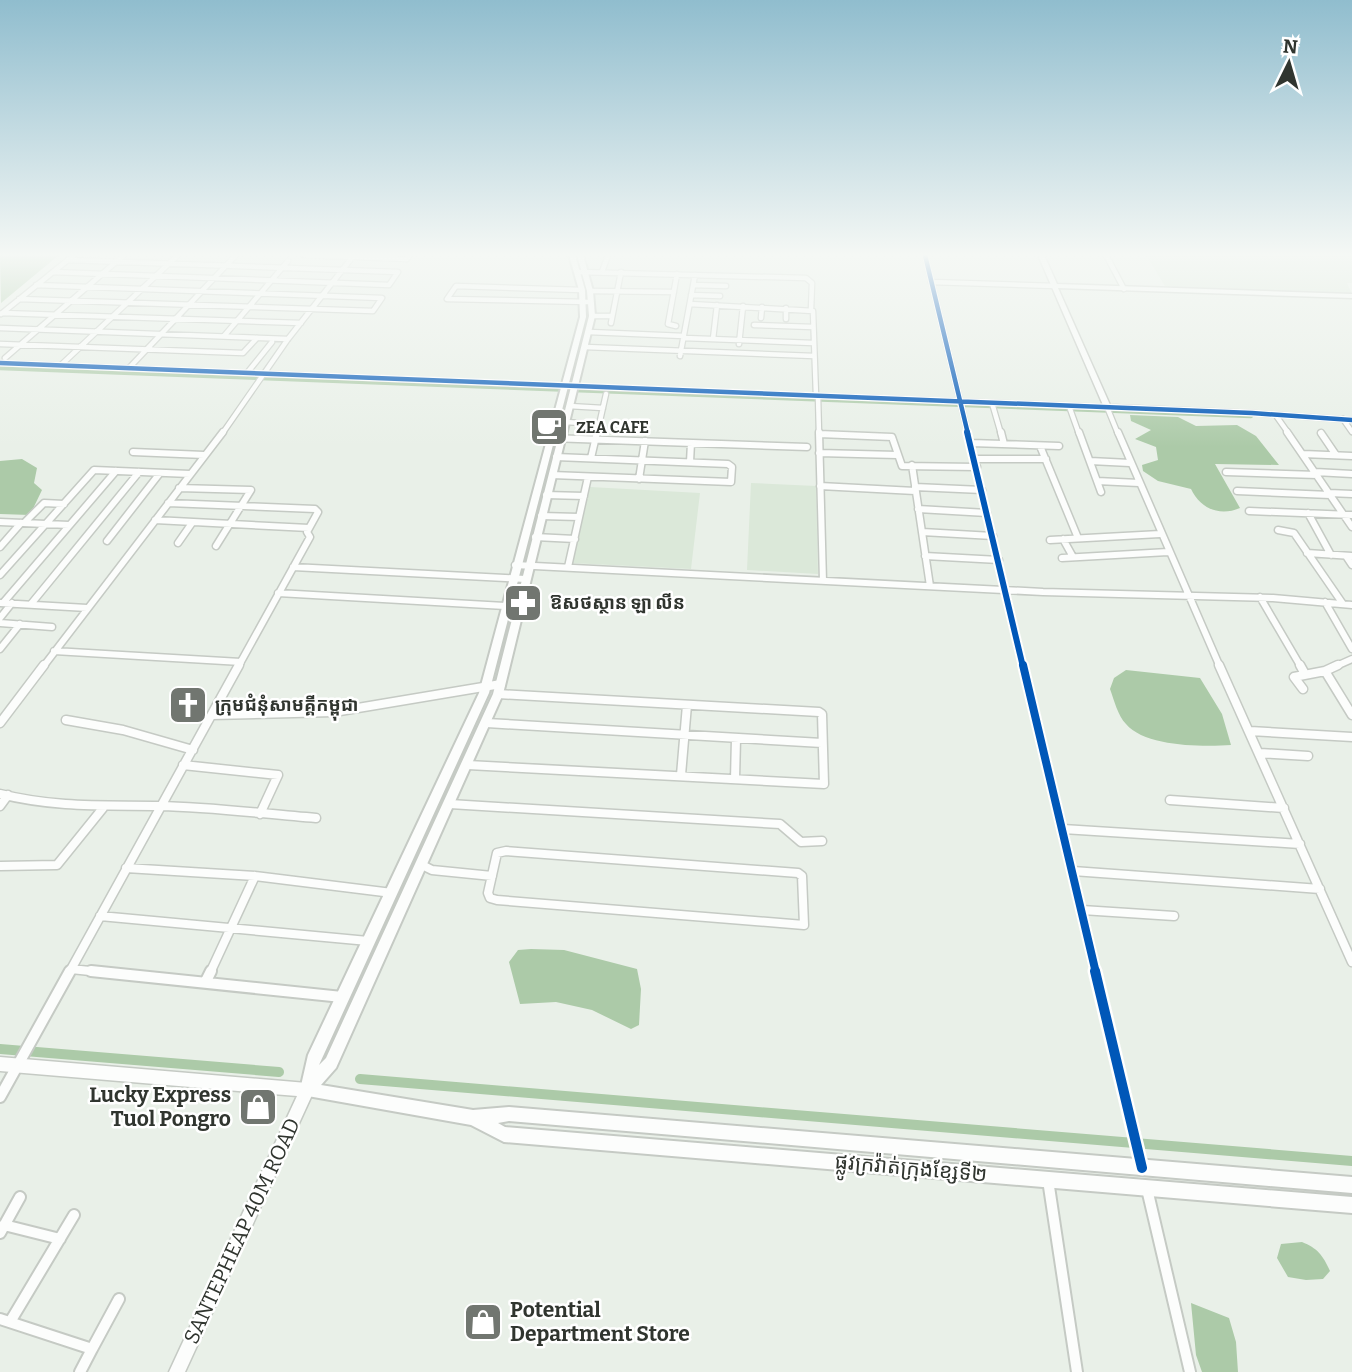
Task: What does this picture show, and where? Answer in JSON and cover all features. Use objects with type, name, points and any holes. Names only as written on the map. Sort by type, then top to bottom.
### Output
[{"type":"main road","points":[[307,1090],[313,1059],[471,725],[486,686],[515,565],[582,319]]},
{"type":"main road","points":[[307,1090],[331,1063],[487,723],[500,689],[528,566],[591,319]]},
{"type":"main road","name":"ផ្លូវក្រវ៉ាត់ក្រុងខ្សែទី២","points":[[307,1090],[473,1118],[509,1114],[1352,1185]]},
{"type":"main road","name":"ផ្លូវក្រវ៉ាត់ក្រុងខ្សែទី២","points":[[473,1118],[505,1134],[1352,1205]]},
{"type":"main road","points":[[1142,1168],[1147,1187]]},
{"type":"street","points":[[2,360],[49,319]]},
{"type":"street","points":[[61,365],[110,319]]},
{"type":"street","points":[[129,368],[175,319]]},
{"type":"street","points":[[176,319],[301,323]]},
{"type":"street","points":[[0,723],[304,319]]},
{"type":"street","points":[[611,323],[612,319]]},
{"type":"street","points":[[669,319],[668,324],[676,326]]},
{"type":"street","points":[[681,353],[687,319]]},
{"type":"street","points":[[713,339],[715,319]]},
{"type":"street","points":[[738,353],[742,319]]},
{"type":"street","points":[[812,319],[819,434],[823,581]]},
{"type":"street","points":[[941,319],[1142,1168]]},
{"type":"street","points":[[1069,319],[1160,534],[1352,962]]},
{"type":"street","points":[[224,337],[237,321]]},
{"type":"street","points":[[754,325],[813,327]]},
{"type":"street","points":[[0,328],[288,339]]},
{"type":"street","points":[[589,332],[813,343]]},
{"type":"street","points":[[0,344],[243,353],[257,338]]},
{"type":"street","points":[[247,373],[272,342]]},
{"type":"street","points":[[584,347],[681,353],[814,356]]},
{"type":"street","points":[[2,360],[262,376],[1352,420]]},
{"type":"street","points":[[591,458],[606,394]]},
{"type":"street","points":[[993,405],[1004,444]]},
{"type":"street","points":[[569,407],[603,408]]},
{"type":"street","points":[[1070,408],[1101,492]]},
{"type":"street","points":[[1277,417],[1352,527]]},
{"type":"street","points":[[1343,419],[1352,432]]},
{"type":"street","points":[[565,422],[599,424]]},
{"type":"street","points":[[999,426],[1008,426]]},
{"type":"street","points":[[1321,433],[1336,456]]},
{"type":"street","points":[[819,434],[892,437],[902,466],[1046,459]]},
{"type":"street","points":[[550,438],[807,447]]},
{"type":"street","points":[[639,479],[645,441]]},
{"type":"street","points":[[690,462],[691,443]]},
{"type":"street","points":[[971,443],[1059,446]]},
{"type":"street","points":[[1040,446],[1078,538]]},
{"type":"street","points":[[133,452],[204,455]]},
{"type":"street","points":[[819,453],[897,455]]},
{"type":"street","points":[[1303,454],[1352,456]]},
{"type":"street","points":[[551,475],[731,482],[731,465],[556,457]]},
{"type":"street","points":[[613,478],[617,459]]},
{"type":"street","points":[[1090,461],[1130,463]]},
{"type":"street","points":[[912,465],[930,586]]},
{"type":"street","points":[[0,575],[94,470],[190,474]]},
{"type":"street","points":[[2,603],[116,471]]},
{"type":"street","points":[[31,604],[139,472]]},
{"type":"street","points":[[1226,472],[1352,474]]},
{"type":"street","points":[[107,541],[160,473]]},
{"type":"street","points":[[568,568],[588,477]]},
{"type":"street","points":[[1097,481],[1139,483]]},
{"type":"street","points":[[820,486],[982,490]]},
{"type":"street","points":[[179,488],[251,490],[216,546]]},
{"type":"street","points":[[1237,491],[1352,494]]},
{"type":"street","points":[[546,495],[584,496]]},
{"type":"street","points":[[0,547],[44,503],[64,504]]},
{"type":"street","points":[[0,1097],[310,537],[309,528],[318,510],[168,503]]},
{"type":"street","points":[[918,509],[987,513]]},
{"type":"street","points":[[1249,510],[1352,515]]},
{"type":"street","points":[[1308,513],[1331,555]]},
{"type":"street","points":[[541,516],[579,517]]},
{"type":"street","points":[[155,520],[309,528]]},
{"type":"street","points":[[0,522],[69,526]]},
{"type":"street","points":[[178,543],[192,523]]},
{"type":"street","points":[[1279,530],[1294,533],[1343,604]]},
{"type":"street","points":[[922,532],[993,536]]},
{"type":"street","points":[[1050,540],[1160,534]]},
{"type":"street","points":[[536,537],[575,538]]},
{"type":"street","points":[[1063,539],[1073,557]]},
{"type":"street","points":[[1062,558],[1168,552]]},
{"type":"street","points":[[1307,554],[1349,556],[1352,565]]},
{"type":"street","points":[[925,556],[999,560]]},
{"type":"street","points":[[515,565],[1006,590],[1260,597],[1352,605]]},
{"type":"street","points":[[293,567],[525,579]]},
{"type":"street","points":[[278,593],[505,606]]},
{"type":"street","points":[[1260,597],[1305,674]]},
{"type":"street","points":[[2,603],[87,608]]},
{"type":"street","points":[[12,603],[0,620],[52,626]]},
{"type":"street","points":[[1325,603],[1352,649]]},
{"type":"street","points":[[0,649],[20,624]]},
{"type":"street","points":[[54,651],[241,662]]},
{"type":"street","points":[[1303,689],[1293,678],[1325,671],[1352,659]]},
{"type":"street","points":[[1325,671],[1352,715]]},
{"type":"street","points":[[212,715],[293,716],[346,710],[486,686],[687,705],[822,714],[824,784],[468,765]]},
{"type":"street","points":[[1342,697],[1352,697]]},
{"type":"street","points":[[681,775],[687,705]]},
{"type":"street","points":[[66,720],[123,730],[192,750]]},
{"type":"street","points":[[487,723],[822,743]]},
{"type":"street","points":[[1250,731],[1352,737]]},
{"type":"street","points":[[735,779],[736,739]]},
{"type":"street","points":[[1260,753],[1308,756]]},
{"type":"street","points":[[183,765],[278,775],[260,814]]},
{"type":"street","points":[[0,806],[4,795],[103,808],[160,806],[316,818]]},
{"type":"street","points":[[1170,800],[1284,808]]},
{"type":"street","points":[[450,804],[780,824],[801,842],[822,841]]},
{"type":"street","points":[[0,866],[57,865],[103,808]]},
{"type":"street","points":[[1063,829],[1300,844]]},
{"type":"street","points":[[502,851],[792,872],[802,876],[804,925],[497,900],[489,897],[492,876],[497,853],[502,851]]},
{"type":"street","points":[[422,865],[432,870],[492,876]]},
{"type":"street","points":[[126,868],[255,876],[392,893]]},
{"type":"street","points":[[1073,872],[1320,889]]},
{"type":"street","points":[[206,981],[255,876]]},
{"type":"street","points":[[1082,910],[1174,916]]},
{"type":"street","points":[[100,916],[368,941]]},
{"type":"street","points":[[71,969],[342,997]]},
{"type":"street","points":[[0,1064],[21,1061],[307,1090]]},
{"type":"street","name":"SANTEPHEAP 40M ROAD","points":[[177,1372],[307,1090]]},
{"type":"street","points":[[1048,1179],[1077,1372]]},
{"type":"street","points":[[1147,1187],[1190,1372]]},
{"type":"street","points":[[20,1197],[2,1229],[60,1239]]},
{"type":"street","points":[[74,1216],[5,1320],[92,1349]]},
{"type":"street","points":[[80,1372],[119,1298]]},
{"type":"shaded area","points":[[1130,415],[1178,417],[1196,426],[1237,425],[1256,436],[1279,465],[1215,464],[1240,508],[1225,512],[1211,509],[1195,496],[1191,489],[1158,481],[1143,471],[1142,465],[1158,460],[1156,447],[1135,439],[1151,430],[1131,421]]},
{"type":"shaded area","points":[[22,459],[37,468],[34,483],[42,490],[30,515],[0,514],[0,461]]},
{"type":"shaded area","points":[[751,483],[816,486],[818,574],[747,570]]},
{"type":"shaded area","points":[[590,487],[700,493],[691,569],[571,563]]},
{"type":"shaded area","points":[[1126,670],[1200,678],[1222,714],[1231,745],[1176,744],[1135,732],[1121,717],[1110,689],[1114,678]]},
{"type":"shaded area","points":[[518,950],[564,950],[637,969],[641,989],[639,1025],[631,1029],[592,1010],[556,1002],[520,1004],[509,962]]},
{"type":"shaded area","points":[[1302,1242],[1316,1250],[1325,1261],[1330,1271],[1323,1279],[1288,1277],[1277,1258],[1281,1244]]},
{"type":"shaded area","points":[[1191,1303],[1229,1318],[1236,1342],[1238,1372],[1202,1372],[1196,1355]]},
{"type":"waterway","points":[[0,368],[1251,416]]},
{"type":"waterway","points":[[0,1049],[279,1072]]},
{"type":"waterway","points":[[360,1079],[1352,1161]]},
{"type":"cycle path","points":[[940,319],[1142,1168]]},
{"type":"cycle path","points":[[0,363],[1252,413],[1352,420]]},
{"type":"place","name":"ZEA CAFE","points":[[549,427]]},
{"type":"place","name":"ឱសថស្ថាន ឡា លីន","points":[[523,603]]},
{"type":"place","name":"ក្រុមជំនុំសាមគ្គីកម្ពុជា","points":[[188,705]]},
{"type":"place","name":"Lucky Express Tuol Pongro","points":[[258,1107]]},
{"type":"place","name":"Potential Department Store","points":[[483,1322]]}]
